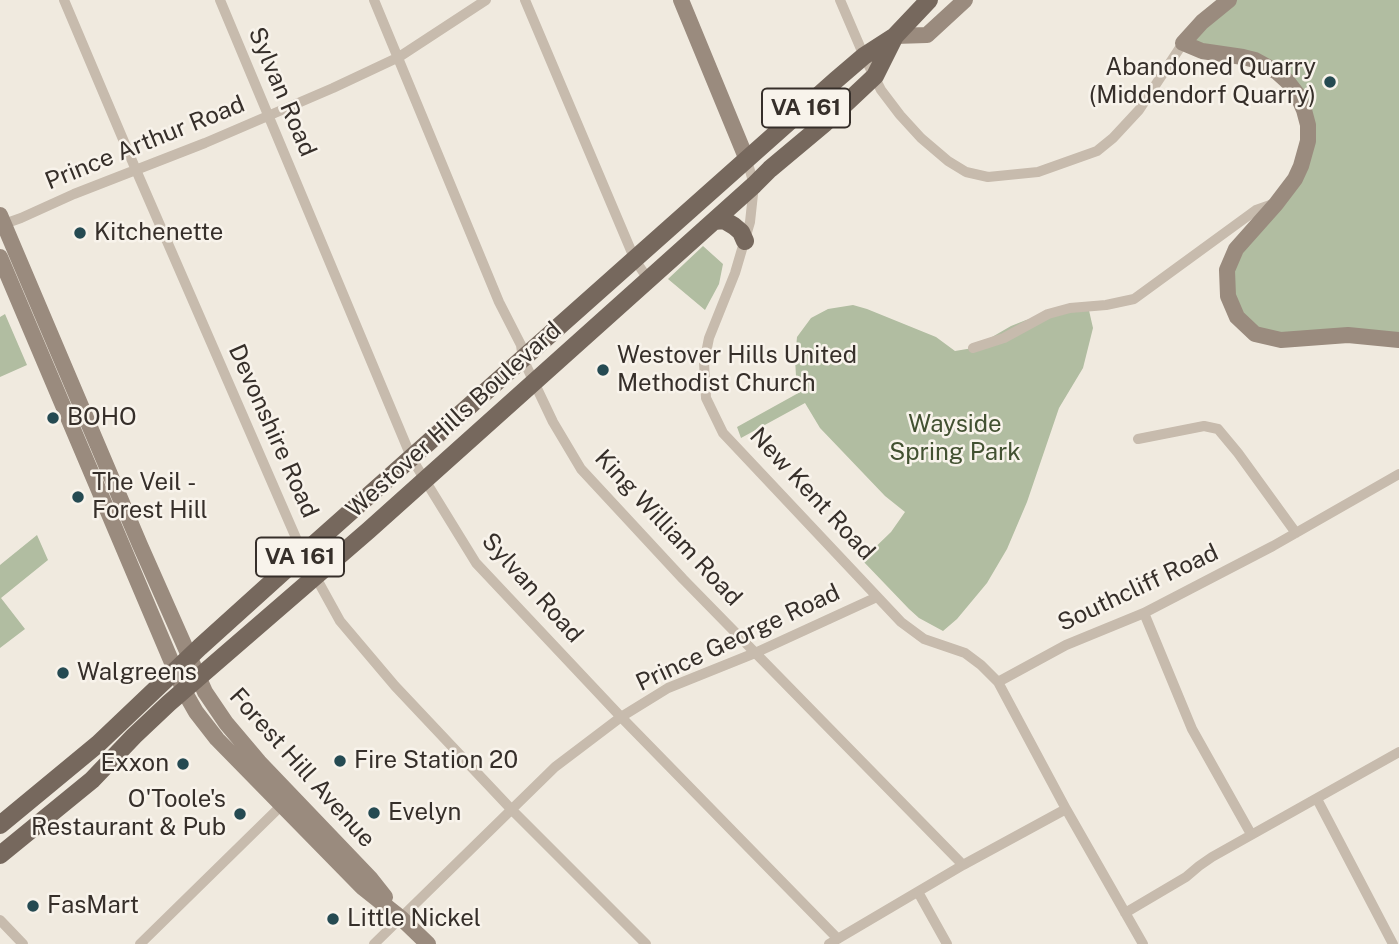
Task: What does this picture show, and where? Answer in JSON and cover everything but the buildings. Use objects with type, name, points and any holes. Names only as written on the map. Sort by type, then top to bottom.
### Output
[{"type":"main road","name":"New Kent Road","points":[[681,0],[747,160]]},
{"type":"main road","name":"Westover Hills Boulevard","points":[[2,822],[98,744],[303,554],[864,56],[895,36],[929,0]]},
{"type":"main road","name":"Westover Hills Boulevard","points":[[895,36],[927,35],[965,0]]},
{"type":"main road","points":[[1229,0],[1202,22],[1183,43],[1202,51],[1255,60],[1277,72],[1297,94],[1308,125],[1308,141],[1295,179],[1236,249],[1227,270],[1228,296],[1237,317],[1255,334],[1281,340],[1348,335],[1399,340]]},
{"type":"main road","name":"Westover Hills Boulevard","points":[[0,855],[101,771],[134,736],[198,678],[535,383],[770,169],[825,123],[875,76],[895,36]]},
{"type":"main road","points":[[714,221],[724,220],[734,226],[741,232],[744,241]]},
{"type":"main road","name":"Forest Hill Avenue","points":[[1,221],[189,658],[211,701],[286,801],[362,887],[428,944]]},
{"type":"main road","name":"Forest Hill Avenue","points":[[0,257],[184,691],[206,726],[286,801]]},
{"type":"street","name":"Devonshire Road","points":[[64,0],[303,554],[340,621],[396,687],[511,809],[646,944]]},
{"type":"street","name":"Sylvan Road","points":[[220,0],[412,459],[476,563],[834,941]]},
{"type":"street","name":"King William Road","points":[[374,0],[499,302],[521,345],[523,359],[553,422],[582,469],[683,579],[963,864]]},
{"type":"street","name":"Prince Arthur Road","points":[[1,221],[26,216],[269,115],[399,57],[486,0]]},
{"type":"street","points":[[525,0],[635,260],[648,279]]},
{"type":"street","points":[[840,0],[881,89],[900,115],[948,161],[966,172],[988,177],[1038,172],[1097,151],[1139,110],[1183,43]]},
{"type":"street","name":"New Kent Road","points":[[747,160],[754,185],[750,222],[709,338],[704,363],[706,398],[723,433],[901,622],[923,639],[965,653],[998,682],[1143,944]]},
{"type":"street","points":[[973,348],[1004,338],[1048,314],[1070,308],[1134,299],[1256,210],[1276,204]]},
{"type":"street","points":[[1138,439],[1204,426],[1217,429],[1238,453],[1296,533]]},
{"type":"street","name":"Southcliff Road","points":[[998,682],[1066,645],[1144,613],[1296,533],[1399,474]]},
{"type":"street","name":"Prince George Road","points":[[374,944],[555,767],[621,717],[668,688],[755,653],[877,597]]},
{"type":"street","points":[[1144,613],[1192,729],[1251,834]]},
{"type":"street","points":[[1125,913],[1251,834],[1399,752]]},
{"type":"street","points":[[1317,799],[1393,944]]},
{"type":"street","points":[[140,944],[286,801]]},
{"type":"street","points":[[834,941],[963,864],[1066,809]]},
{"type":"street","points":[[918,892],[947,944]]},
{"type":"street","points":[[0,920],[23,944]]},
{"type":"green space","points":[[1229,0],[1399,0],[1399,340],[1281,340],[1237,317],[1227,270],[1288,189],[1308,125],[1277,72],[1183,43]]},
{"type":"green space","points":[[703,246],[723,264],[719,284],[705,310],[668,279]]},
{"type":"green space","name":"Wayside Spring Park","points":[[853,305],[936,337],[955,351],[973,348],[1026,320],[1088,306],[1093,328],[1083,368],[1059,408],[1027,502],[1007,549],[987,583],[957,619],[943,631],[919,618],[862,560],[891,532],[905,512],[885,496],[820,428],[805,403],[741,438],[737,427],[802,391],[796,376],[797,337],[811,318],[828,309]]},
{"type":"green space","points":[[5,314],[27,365],[0,377],[0,317]]},
{"type":"green space","points":[[37,535],[48,560],[1,598],[25,629],[0,648],[0,565]]},
{"type":"place","name":"Abandoned Quarry (Middendorf Quarry)","points":[[1330,82]]},
{"type":"place","name":"Kitchenette","points":[[80,233]]},
{"type":"place","name":"Westover Hills United Methodist Church","points":[[603,370]]},
{"type":"place","name":"BOHO","points":[[53,418]]},
{"type":"place","name":"The Veil - Forest Hill","points":[[78,497]]},
{"type":"place","name":"Walgreens","points":[[63,673]]},
{"type":"place","name":"Fire Station 20","points":[[340,761]]},
{"type":"place","name":"Exxon","points":[[183,764]]},
{"type":"place","name":"Evelyn","points":[[374,813]]},
{"type":"place","name":"O'Toole's Restaurant & Pub","points":[[240,814]]},
{"type":"place","name":"FasMart","points":[[33,906]]},
{"type":"place","name":"Little Nickel","points":[[333,919]]}]
